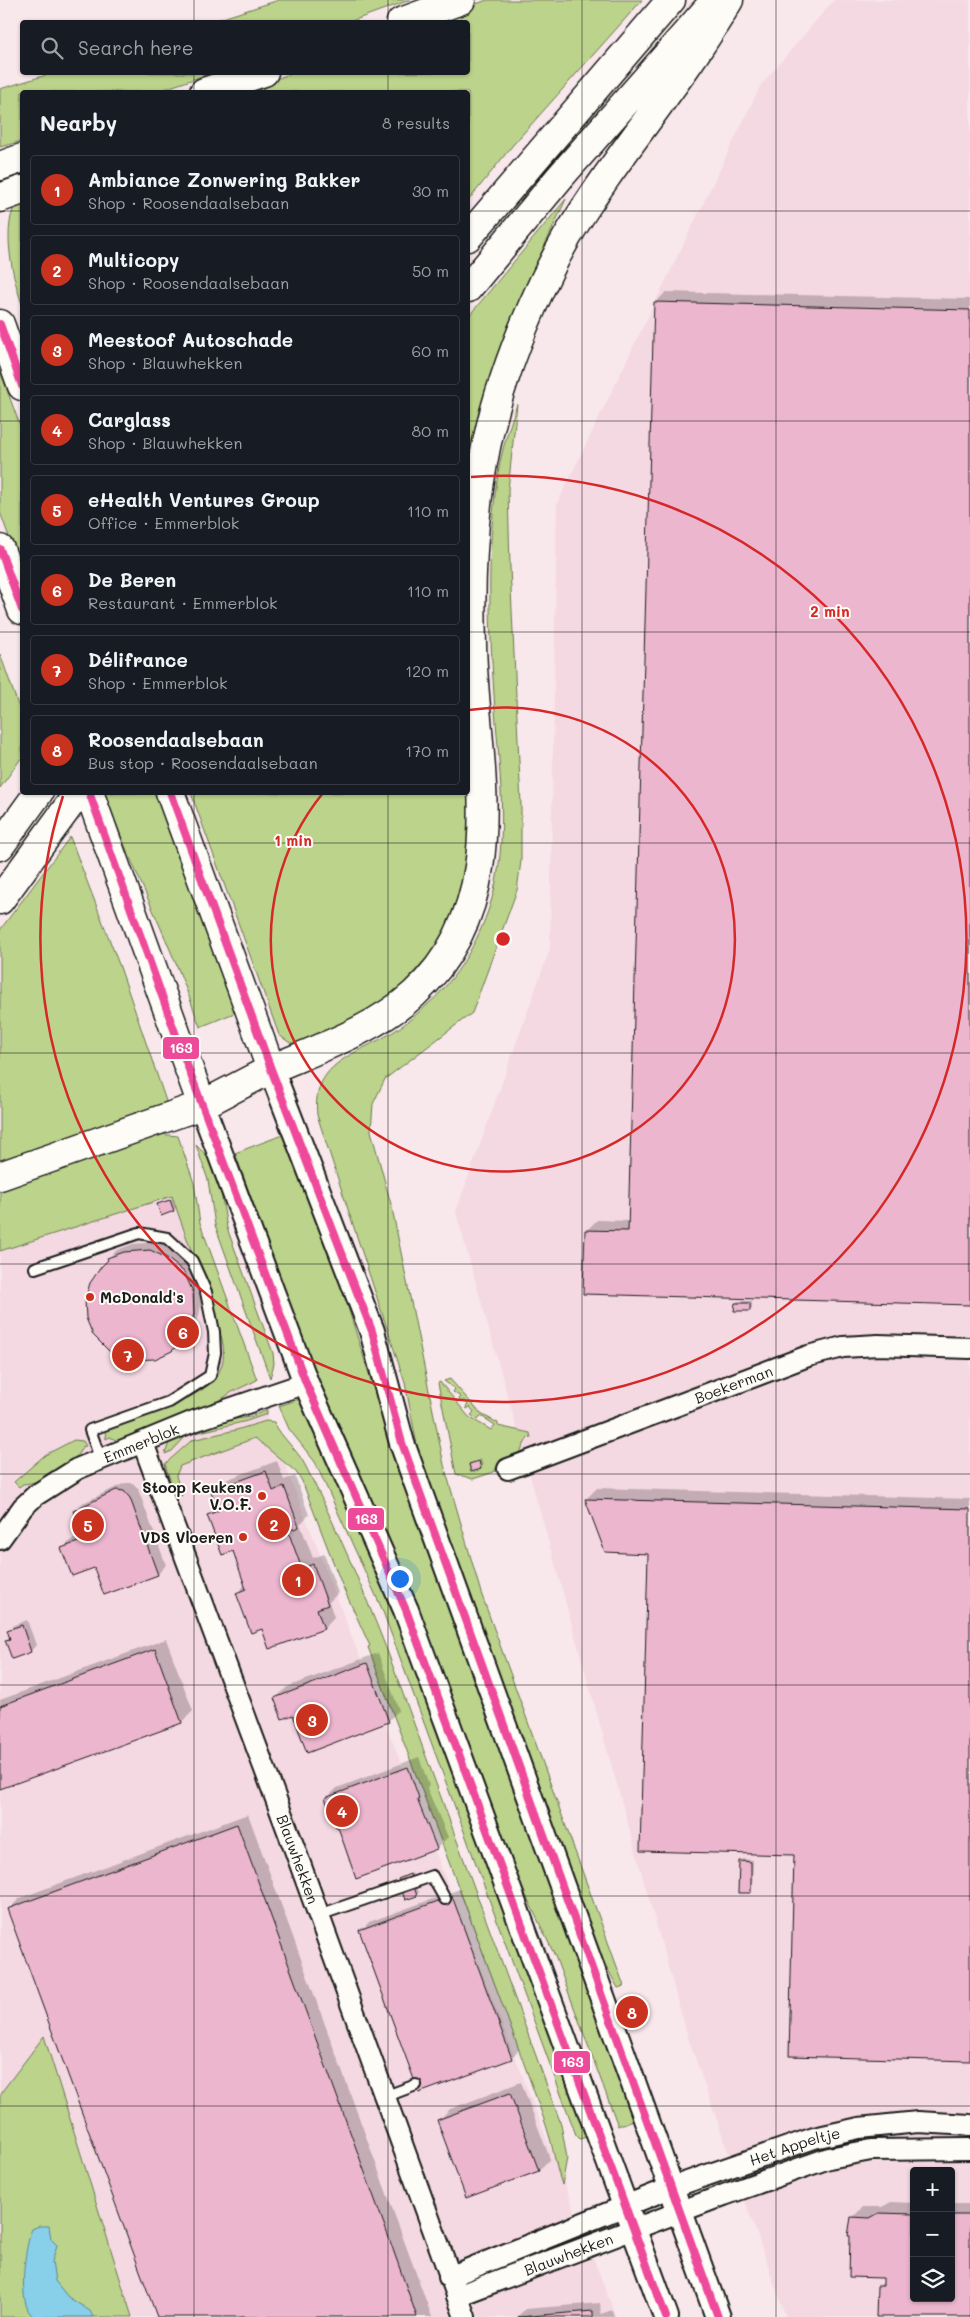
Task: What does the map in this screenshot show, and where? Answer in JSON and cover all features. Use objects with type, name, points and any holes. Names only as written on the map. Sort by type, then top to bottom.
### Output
[{"type":"main road","points":[[406,20],[461,0]]},
{"type":"main road","points":[[470,235],[671,0]]},
{"type":"main road","points":[[470,286],[560,177],[716,0]]},
{"type":"main road","points":[[0,1176],[202,1106],[271,1069],[375,1023],[414,994],[440,964],[459,934],[471,902],[480,869],[484,817],[472,646],[472,546],[482,464],[491,422],[504,378],[529,316],[567,238],[622,155],[707,38],[729,0]]},
{"type":"main road","points":[[210,90],[255,75]]},
{"type":"main road","points":[[0,166],[20,159]]},
{"type":"main road","points":[[0,198],[20,191]]},
{"type":"main road","points":[[0,324],[20,380]]},
{"type":"main road","points":[[0,549],[20,604]]},
{"type":"main road","points":[[0,846],[37,795]]},
{"type":"main road","points":[[0,900],[78,795]]},
{"type":"main road","points":[[90,795],[202,1106]]},
{"type":"main road","points":[[171,795],[271,1069]]},
{"type":"street","points":[[271,1069],[372,1331],[402,1442],[718,2317]]},
{"type":"street","points":[[202,1106],[306,1383],[406,1610],[666,2317]]},
{"type":"street","name":"Boekerman","points":[[508,1469],[808,1356],[843,1348],[878,1345],[970,1348]]},
{"type":"street","name":"Emmerblok","points":[[0,1540],[23,1507],[36,1495],[77,1469],[194,1421],[306,1383]]},
{"type":"street","name":"Blauwhekken","points":[[143,1442],[319,1915],[464,2317]]},
{"type":"street","name":"Het Appeltje","points":[[626,2206],[670,2188],[814,2138],[859,2128],[918,2122],[970,2125]]},
{"type":"street","name":"Het Appeltje","points":[[680,2212],[828,2158],[871,2150],[970,2149]]},
{"type":"street","name":"Blauwhekken","points":[[449,2277],[626,2206]]},
{"type":"street","name":"Blauwhekken","points":[[457,2296],[680,2212]]},
{"type":"lane","points":[[35,1268],[139,1233],[167,1238],[180,1248],[192,1261],[206,1292],[214,1332],[214,1353],[210,1376],[169,1402],[90,1430],[101,1460]]},
{"type":"lane","points":[[319,1915],[432,1876],[445,1899]]},
{"type":"lane","points":[[384,2097],[416,2085]]},
{"type":"shaded area","points":[[834,0],[970,0],[970,2317],[786,2317],[688,2037],[456,1212],[550,949],[557,504],[761,85]]},
{"type":"shaded area","points":[[173,1177],[616,2317],[0,2317],[0,1234]]},
{"type":"green space","points":[[279,0],[410,0],[355,20],[216,20]]},
{"type":"green space","points":[[487,0],[642,0],[512,146],[470,198],[470,90],[244,90],[287,75],[470,75],[470,20],[432,20]]},
{"type":"green space","points":[[46,75],[205,75],[162,90],[20,90],[20,142],[0,147],[0,89]]},
{"type":"green space","points":[[20,198],[20,297],[14,276],[9,245],[9,230],[15,205]]},
{"type":"green space","points":[[566,199],[508,326],[479,427],[470,483],[470,315]]},
{"type":"green space","points":[[0,371],[20,426],[20,567],[0,512]]},
{"type":"green space","points":[[517,404],[508,490],[521,805],[521,861],[517,890],[472,1013],[385,1079],[373,1104],[371,1131],[392,1208],[444,1465],[481,1593],[624,1986],[618,1988],[590,1937],[424,1481],[405,1383],[317,1115],[317,1097],[322,1082],[330,1070],[354,1053],[400,1027],[438,995],[457,972],[473,946],[490,905],[496,880],[502,828],[491,637],[490,578],[492,520],[500,462]]},
{"type":"green space","points":[[0,654],[20,710],[20,760],[0,788]]},
{"type":"green space","points":[[470,737],[474,845],[453,918],[432,952],[402,985],[375,1006],[305,1043],[290,1043],[279,1035],[192,795],[470,795]]},
{"type":"green space","points":[[105,795],[156,795],[237,1012],[200,1027],[178,968]]},
{"type":"green space","points":[[70,837],[120,967],[167,1104],[0,1161],[0,930]]},
{"type":"green space","points":[[158,1134],[178,1136],[194,1183],[200,1223],[257,1380],[232,1392],[208,1408],[121,1443],[110,1437],[106,1439],[105,1431],[197,1393],[215,1377],[221,1367],[224,1354],[222,1339],[172,1196],[0,1251],[0,1188]]},
{"type":"green space","points":[[285,1134],[345,1298],[409,1500],[636,2119],[618,2126],[555,1956],[508,1858],[319,1388],[235,1153]]},
{"type":"green space","points":[[196,1145],[212,1161],[218,1174],[227,1228],[273,1353],[274,1364],[270,1378],[215,1225],[208,1180]]},
{"type":"green space","points":[[450,1379],[481,1414],[498,1423],[498,1426],[530,1433],[531,1438],[528,1437],[520,1452],[500,1460],[494,1472],[473,1479],[456,1474],[438,1383],[440,1382],[469,1417],[491,1430],[495,1425],[481,1416],[478,1420],[471,1415],[474,1412],[470,1407],[467,1409],[468,1405],[464,1400],[461,1402],[459,1399],[461,1397],[453,1392],[455,1389],[444,1381]]},
{"type":"green space","points":[[302,1398],[393,1604],[589,2136],[580,2139],[576,2135],[382,1609],[315,1462],[289,1429],[279,1406]]},
{"type":"green space","points":[[267,1410],[267,1414],[247,1421],[187,1435],[172,1451],[165,1454],[170,1440],[214,1422],[250,1417]]},
{"type":"green space","points":[[266,1421],[274,1422],[305,1465],[349,1558],[388,1653],[561,2124],[567,2158],[562,2185],[546,2125],[368,1647],[370,1646],[342,1585],[302,1481],[296,1472],[255,1438],[180,1466],[176,1476],[182,1496],[174,1492],[165,1464],[192,1440]]},
{"type":"green space","points":[[74,1440],[83,1441],[86,1446],[82,1447],[78,1455],[65,1468],[49,1477],[23,1484],[19,1487],[14,1482],[45,1455]]},
{"type":"green space","points":[[44,2036],[132,2317],[0,2317],[0,2094]]},
{"type":"water","points":[[39,2226],[49,2226],[51,2239],[57,2245],[52,2262],[55,2281],[68,2297],[90,2311],[93,2317],[34,2317],[28,2311],[24,2289],[25,2261],[32,2229]]},
{"type":"building","points":[[654,302],[970,310],[970,1305],[583,1294],[585,1230],[628,1231]]},
{"type":"building","points":[[170,1200],[174,1211],[161,1216],[157,1204]]},
{"type":"building","points":[[150,1250],[167,1258],[184,1272],[193,1292],[194,1314],[187,1335],[172,1351],[155,1359],[128,1360],[112,1354],[93,1335],[86,1318],[85,1300],[90,1283],[108,1260],[107,1258],[124,1252]]},
{"type":"building","points":[[735,1303],[750,1303],[750,1311],[734,1311]]},
{"type":"building","points":[[479,1461],[481,1469],[471,1472],[469,1464]]},
{"type":"building","points":[[266,1471],[273,1491],[284,1486],[299,1527],[288,1531],[302,1569],[313,1564],[328,1605],[317,1609],[324,1629],[269,1649],[262,1629],[251,1633],[236,1593],[246,1589],[233,1551],[222,1555],[207,1515],[218,1511],[211,1491]]},
{"type":"building","points":[[116,1490],[124,1491],[130,1498],[158,1575],[104,1595],[94,1568],[72,1576],[61,1548],[84,1540],[73,1511]]},
{"type":"building","points":[[585,1499],[970,1509],[970,2061],[789,2056],[794,1855],[640,1851],[648,1554],[605,1552]]},
{"type":"building","points":[[22,1625],[31,1652],[12,1659],[5,1640],[10,1639],[7,1630]]},
{"type":"building","points":[[155,1649],[182,1723],[0,1789],[0,1706]]},
{"type":"building","points":[[367,1663],[389,1722],[307,1753],[293,1715],[282,1719],[274,1698]]},
{"type":"building","points":[[408,1767],[419,1798],[417,1799],[437,1849],[356,1879],[338,1827],[336,1827],[325,1798]]},
{"type":"building","points":[[237,1824],[417,2317],[157,2317],[7,1909]]},
{"type":"building","points":[[739,1861],[751,1862],[751,1893],[738,1893]]},
{"type":"building","points":[[410,1874],[417,1896],[405,1900],[398,1879]]},
{"type":"building","points":[[452,1896],[512,2059],[419,2093],[359,1930]]},
{"type":"building","points":[[510,2093],[539,2171],[466,2198],[437,2120]]},
{"type":"building","points":[[879,2213],[910,2214],[910,2302],[955,2302],[955,2215],[970,2215],[970,2317],[876,2317],[877,2286],[883,2286],[883,2278],[849,2277],[850,2236],[848,2236],[851,2217],[870,2218]]},
{"type":"building","points":[[593,2311],[593,2317],[518,2317]]},
{"type":"transit line","name":"163","points":[[0,324],[20,380]]},
{"type":"transit line","name":"163","points":[[0,549],[20,604]]},
{"type":"transit line","name":"163","points":[[90,795],[176,1035],[306,1383],[406,1610],[666,2317]]},
{"type":"transit line","name":"163","points":[[171,795],[271,1069],[372,1331],[402,1443],[718,2317]]},
{"type":"place","name":"McDonald's","points":[[90,1297]]},
{"type":"place","name":"De Beren","points":[[183,1332]]},
{"type":"place","name":"Délifrance","points":[[128,1355]]},
{"type":"place","name":"Stoop Keukens V.O.F.","points":[[262,1496]]},
{"type":"place","name":"Multicopy","points":[[274,1524]]},
{"type":"place","name":"eHealth Ventures Group","points":[[88,1525]]},
{"type":"place","name":"VDS Vloeren","points":[[243,1537]]},
{"type":"place","name":"Ambiance Zonwering Bakker","points":[[298,1580]]},
{"type":"place","name":"Meestoof Autoschade","points":[[312,1720]]},
{"type":"place","name":"Carglass","points":[[342,1811]]},
{"type":"place","name":"Roosendaalsebaan","points":[[632,2012]]}]
